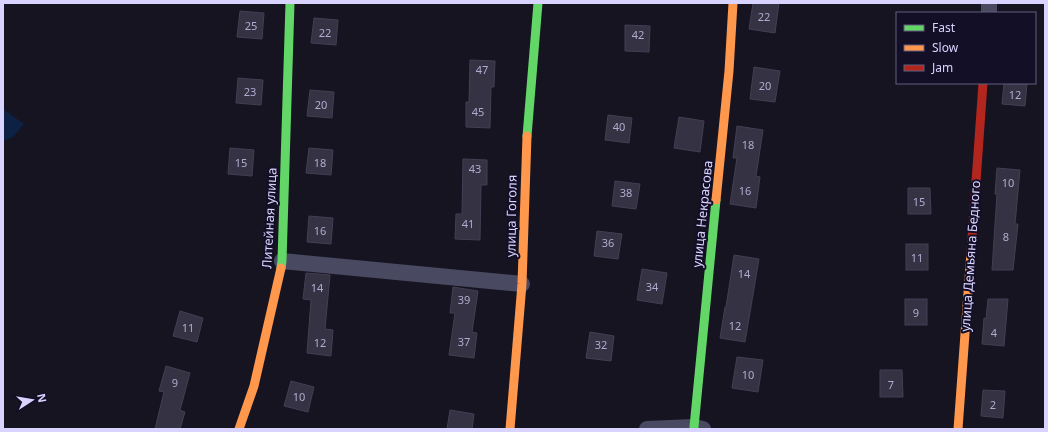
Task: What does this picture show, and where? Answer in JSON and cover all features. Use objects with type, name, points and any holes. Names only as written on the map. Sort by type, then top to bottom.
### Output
[{"type":"street","name":"Литейная улица","points":[[239,429],[254,386],[282,261],[290,3]]},
{"type":"street","name":"улица Гоголя","points":[[510,429],[522,284],[525,159],[538,3]]},
{"type":"street","name":"улица Некрасова","points":[[699,428],[729,71],[733,3]]},
{"type":"street","name":"улица Демьяна Бедного","points":[[958,429],[983,84]]},
{"type":"street","points":[[282,261],[522,284]]},
{"type":"street","points":[[647,429],[699,428]]},
{"type":"water","points":[[3,109],[24,124],[13,137],[3,141]]},
{"type":"building","points":[[753,3],[779,3],[775,33],[749,29]]},
{"type":"building","points":[[240,11],[264,13],[262,39],[237,37]]},
{"type":"building","points":[[314,18],[338,20],[336,45],[311,43]]},
{"type":"building","points":[[625,25],[650,26],[649,52],[625,51]]},
{"type":"building","points":[[470,60],[495,61],[494,87],[491,87],[490,128],[466,127],[466,102],[469,102]]},
{"type":"building","points":[[754,67],[780,71],[775,102],[750,99]]},
{"type":"building","points":[[238,78],[263,80],[261,105],[236,103]]},
{"type":"building","points":[[1004,84],[1027,84],[1025,106],[1002,104]]},
{"type":"building","points":[[310,90],[334,92],[332,118],[307,116]]},
{"type":"building","points":[[608,115],[632,118],[629,143],[605,140]]},
{"type":"building","points":[[679,117],[704,121],[700,152],[674,148]]},
{"type":"building","points":[[737,126],[763,130],[756,176],[760,177],[756,208],[730,204],[737,158],[733,158]]},
{"type":"building","points":[[230,148],[254,150],[252,176],[228,174]]},
{"type":"building","points":[[309,148],[333,150],[331,175],[306,173]]},
{"type":"building","points":[[463,159],[487,160],[487,185],[481,185],[480,240],[455,239],[456,214],[462,214]]},
{"type":"building","points":[[997,168],[1020,170],[1015,224],[1018,224],[1013,270],[992,270],[997,194],[995,194]]},
{"type":"building","points":[[615,181],[640,184],[636,209],[612,206]]},
{"type":"building","points":[[908,188],[930,188],[931,214],[908,214]]},
{"type":"building","points":[[309,216],[333,218],[331,244],[307,242]]},
{"type":"building","points":[[597,231],[622,234],[618,259],[594,256]]},
{"type":"building","points":[[906,244],[928,244],[928,270],[906,270]]},
{"type":"building","points":[[734,255],[759,259],[745,342],[720,338]]},
{"type":"building","points":[[642,269],[667,273],[662,304],[637,300]]},
{"type":"building","points":[[306,273],[330,275],[325,329],[333,330],[331,356],[307,353],[311,300],[303,299]]},
{"type":"building","points":[[453,287],[478,291],[472,332],[477,333],[474,358],[449,355],[455,313],[450,313]]},
{"type":"building","points":[[905,299],[927,299],[927,325],[905,325]]},
{"type":"building","points":[[988,299],[1008,299],[1004,346],[982,344],[984,318],[986,319]]},
{"type":"building","points":[[180,311],[203,318],[197,342],[173,336]]},
{"type":"building","points":[[590,332],[614,336],[611,361],[586,358]]},
{"type":"building","points":[[737,357],[763,360],[758,392],[732,388]]},
{"type":"building","points":[[166,366],[190,373],[180,410],[185,412],[180,429],[155,429],[164,392],[159,391]]},
{"type":"building","points":[[880,370],[902,370],[903,397],[880,397]]},
{"type":"building","points":[[291,381],[314,387],[308,412],[284,406]]},
{"type":"building","points":[[983,390],[1005,391],[1003,418],[981,416]]},
{"type":"building","points":[[450,410],[474,414],[472,429],[447,429]]},
{"type":"traffic: fast","points":[[281,268],[290,3]]},
{"type":"traffic: fast","points":[[527,136],[538,3]]},
{"type":"traffic: fast","points":[[694,427],[716,200]]},
{"type":"traffic: slow","points":[[716,200],[729,71],[733,3]]},
{"type":"traffic: slow","points":[[510,429],[522,284],[527,136]]},
{"type":"traffic: slow","points":[[958,429],[971,252]]},
{"type":"traffic: slow","points":[[239,429],[254,386],[281,268]]},
{"type":"traffic: jam","points":[[971,252],[983,84]]}]
